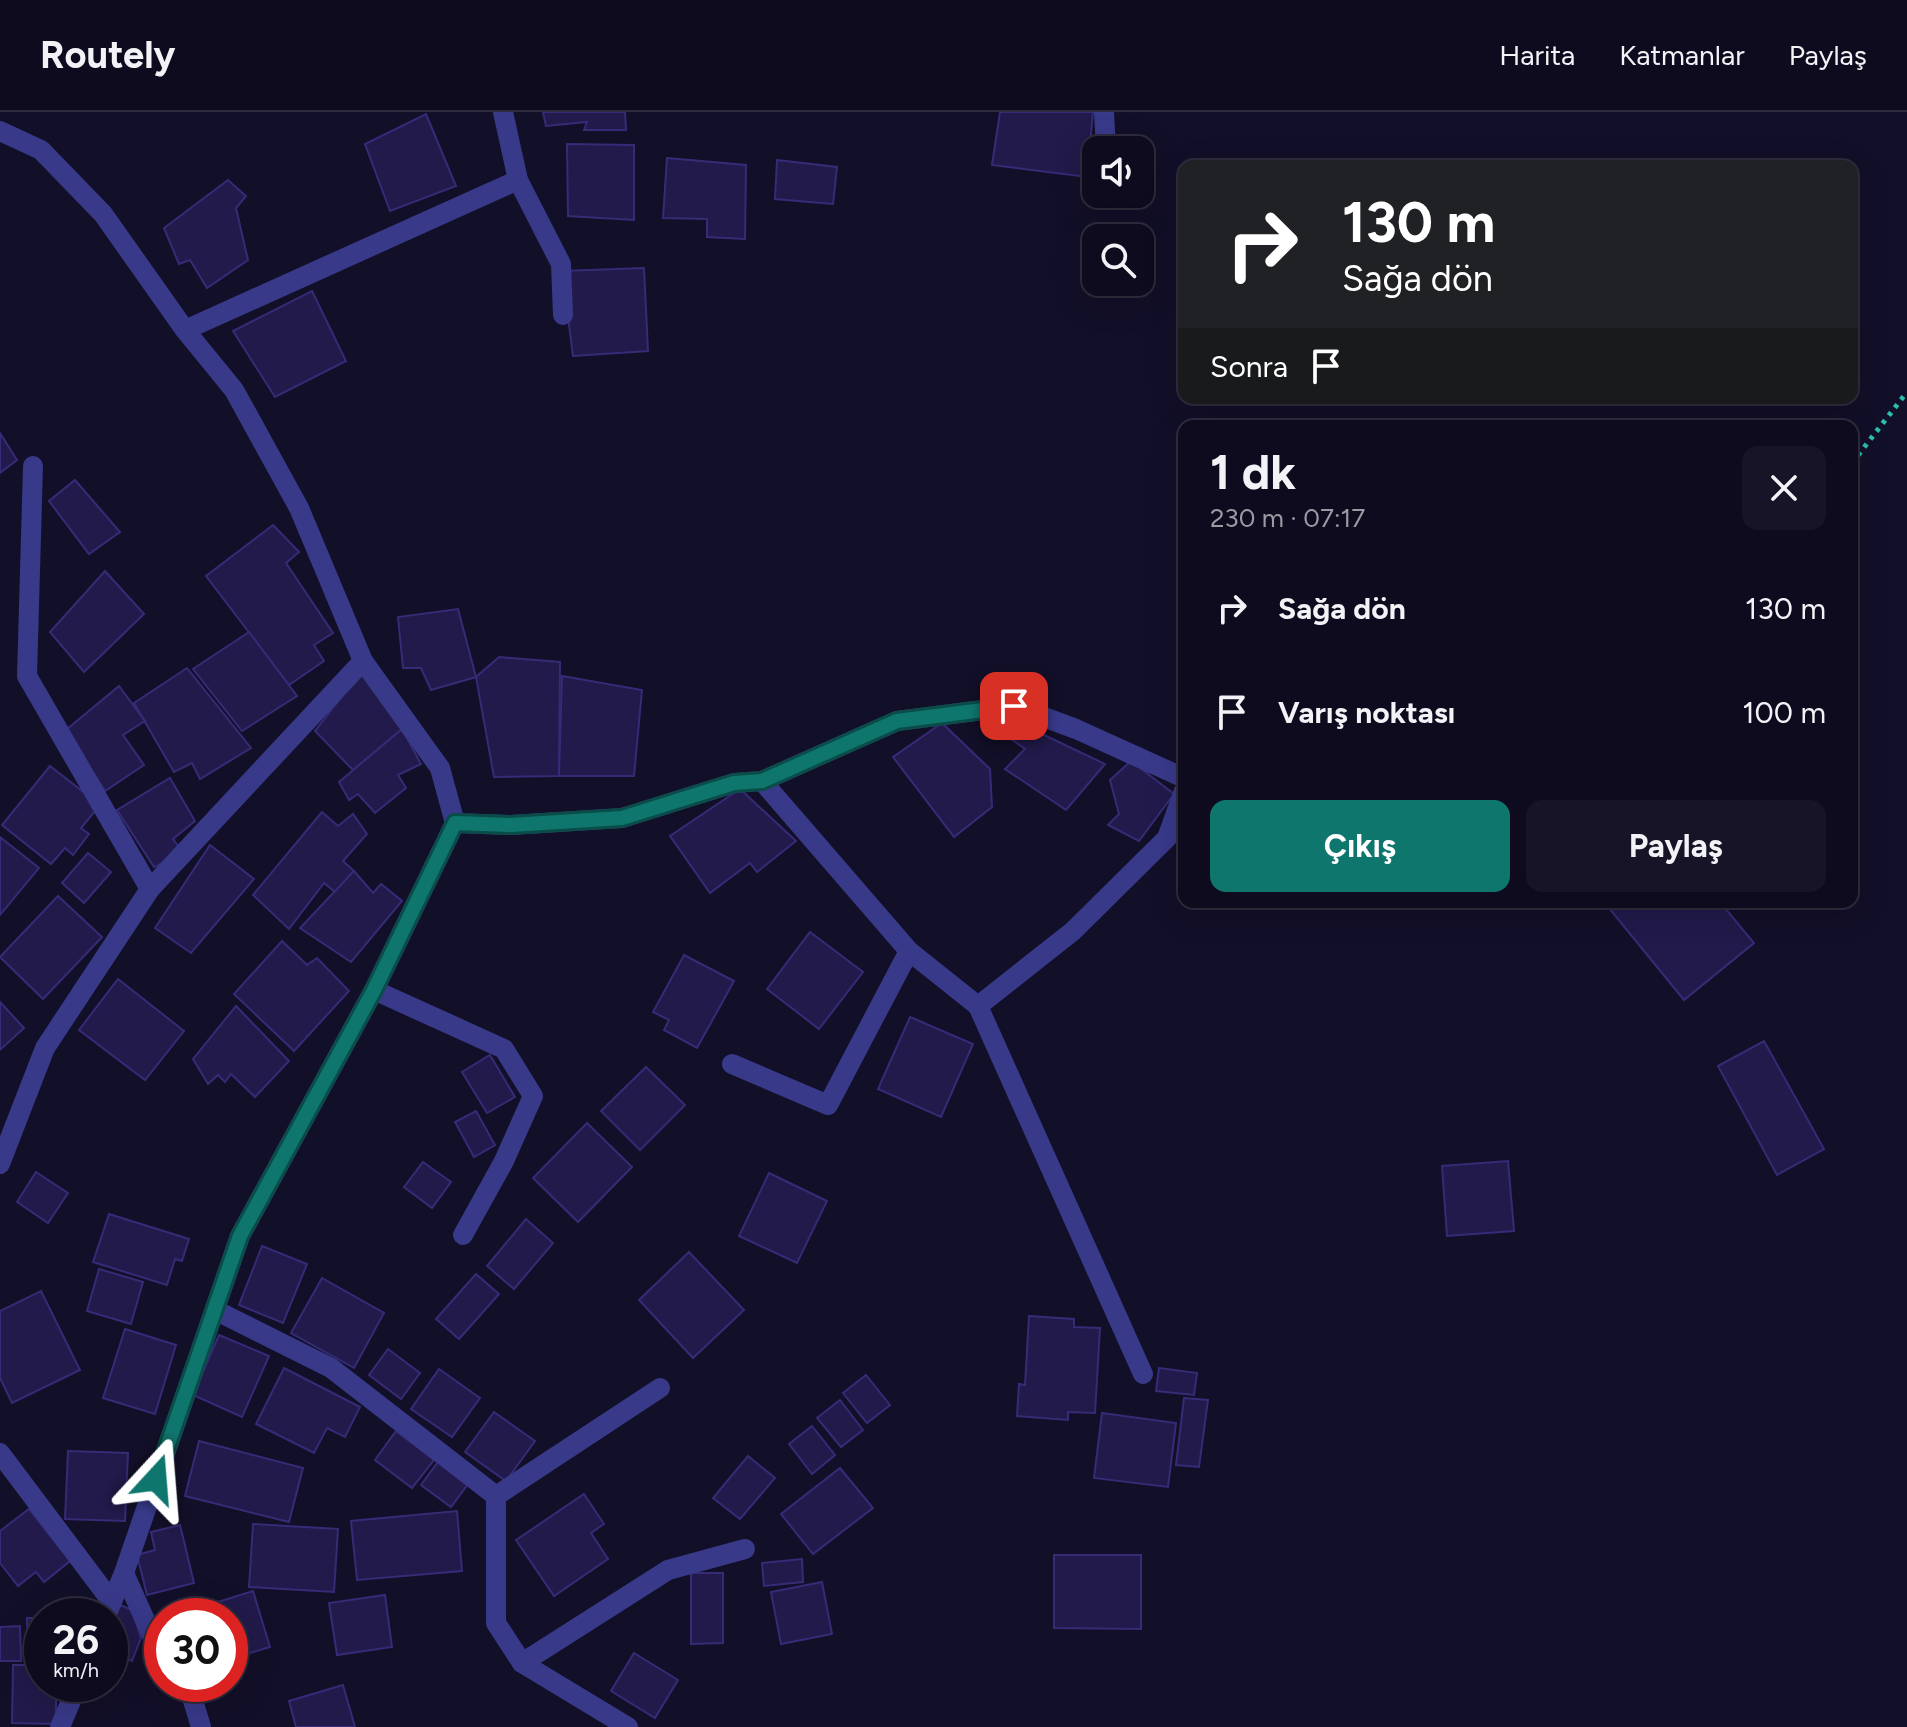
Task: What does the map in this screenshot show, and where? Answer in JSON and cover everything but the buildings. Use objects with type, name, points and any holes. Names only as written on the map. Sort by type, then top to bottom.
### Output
[{"type":"street","points":[[503,112],[518,180],[561,264],[563,315]]},
{"type":"street","points":[[1104,112],[1105,136]]},
{"type":"street","points":[[0,131],[41,150],[103,214],[185,330],[234,390],[299,508],[363,661],[440,768],[455,823],[374,990],[240,1236],[114,1598]]},
{"type":"street","points":[[185,330],[518,180]]},
{"type":"street","points":[[33,466],[27,676],[150,889]]},
{"type":"street","points":[[0,1164],[4,1137],[45,1048],[150,889],[363,661]]},
{"type":"street","points":[[455,823],[511,825],[622,818],[734,783],[762,781],[897,721],[1014,706],[1076,729],[1178,775]]},
{"type":"street","points":[[762,781],[909,951],[978,1006],[1143,1374]]},
{"type":"street","points":[[978,1006],[1073,931],[1167,838],[1178,808]]},
{"type":"street","points":[[732,1064],[828,1105],[909,951]]},
{"type":"street","points":[[374,990],[504,1049],[533,1096],[504,1161],[463,1235]]},
{"type":"street","points":[[215,1310],[331,1368],[496,1496]]},
{"type":"street","points":[[496,1496],[660,1388]]},
{"type":"street","points":[[0,1453],[101,1598]]},
{"type":"street","points":[[496,1496],[496,1623],[522,1663],[628,1727]]},
{"type":"street","points":[[522,1663],[668,1570],[745,1549]]},
{"type":"street","points":[[124,1573],[144,1618]]},
{"type":"street","points":[[60,1727],[70,1702]]},
{"type":"street","points":[[193,1702],[201,1727]]},
{"type":"path","points":[[1858,455],[1907,392]]},
{"type":"route","points":[[156,1479],[240,1236],[374,990],[455,823],[511,825],[622,818],[734,783],[762,781],[897,721],[1014,706]]}]
